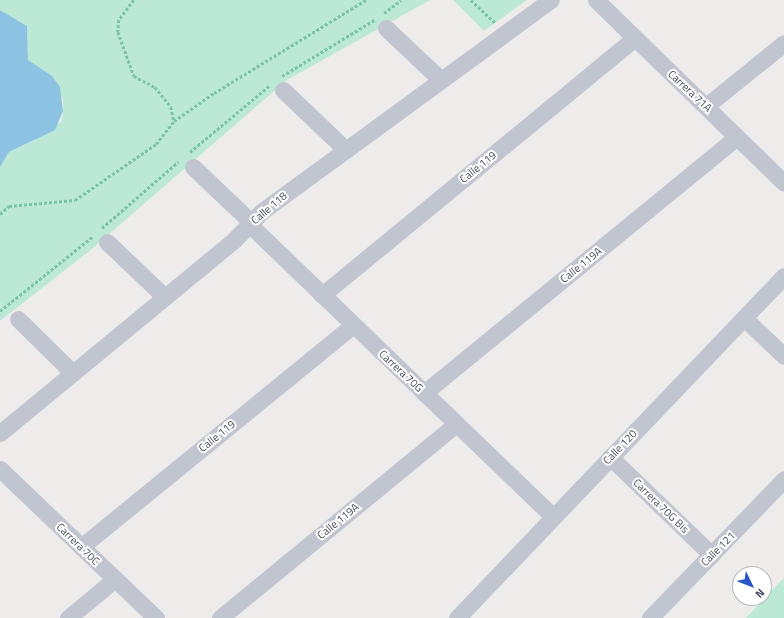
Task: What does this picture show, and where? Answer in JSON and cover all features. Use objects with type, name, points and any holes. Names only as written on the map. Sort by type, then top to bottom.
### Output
[{"type":"street","name":"Calle 118","points":[[0,433],[165,297],[250,223],[346,150],[551,0]]},
{"type":"street","name":"Carrera 71A","points":[[596,0],[784,183]]},
{"type":"street","points":[[386,28],[441,80]]},
{"type":"street","name":"Calle 119","points":[[322,295],[634,38]]},
{"type":"street","points":[[706,106],[784,43]]},
{"type":"street","points":[[278,83],[346,150]]},
{"type":"street","name":"Calle 119A","points":[[424,393],[737,137]]},
{"type":"street","name":"Carrera 70G","points":[[193,167],[322,295],[553,517]]},
{"type":"street","points":[[107,242],[165,297]]},
{"type":"street","name":"Calle 120","points":[[457,618],[784,276]]},
{"type":"street","points":[[744,318],[784,356]]},
{"type":"street","points":[[18,319],[73,373]]},
{"type":"street","name":"Calle 119","points":[[82,547],[353,325]]},
{"type":"street","name":"Calle 119A","points":[[220,618],[456,424]]},
{"type":"street","name":"Carrera 70G Bis","points":[[610,457],[712,555]]},
{"type":"street","name":"Carrera 70C","points":[[0,469],[156,618]]},
{"type":"street","name":"Calle 121","points":[[650,618],[784,479]]},
{"type":"street","points":[[68,618],[115,579]]},
{"type":"path","points":[[134,0],[119,20],[118,32],[134,76],[155,87],[171,107],[174,121]]},
{"type":"path","points":[[0,214],[9,206],[75,200],[156,144],[174,121],[255,65],[366,0]]},
{"type":"path","points":[[0,311],[86,243],[278,83],[401,0]]},
{"type":"path","points":[[470,0],[507,32]]},
{"type":"green space","points":[[0,0],[430,0],[287,80],[93,248],[0,321],[0,167],[9,152],[35,140],[62,121],[63,99],[42,70],[28,60],[27,26],[0,10]]},
{"type":"green space","points":[[453,0],[527,0],[484,31]]},
{"type":"green space","points":[[784,578],[784,618],[746,618],[757,606],[772,606],[772,590]]},
{"type":"water","points":[[0,10],[27,26],[28,60],[52,76],[60,87],[63,111],[55,130],[9,152],[0,167]]}]
